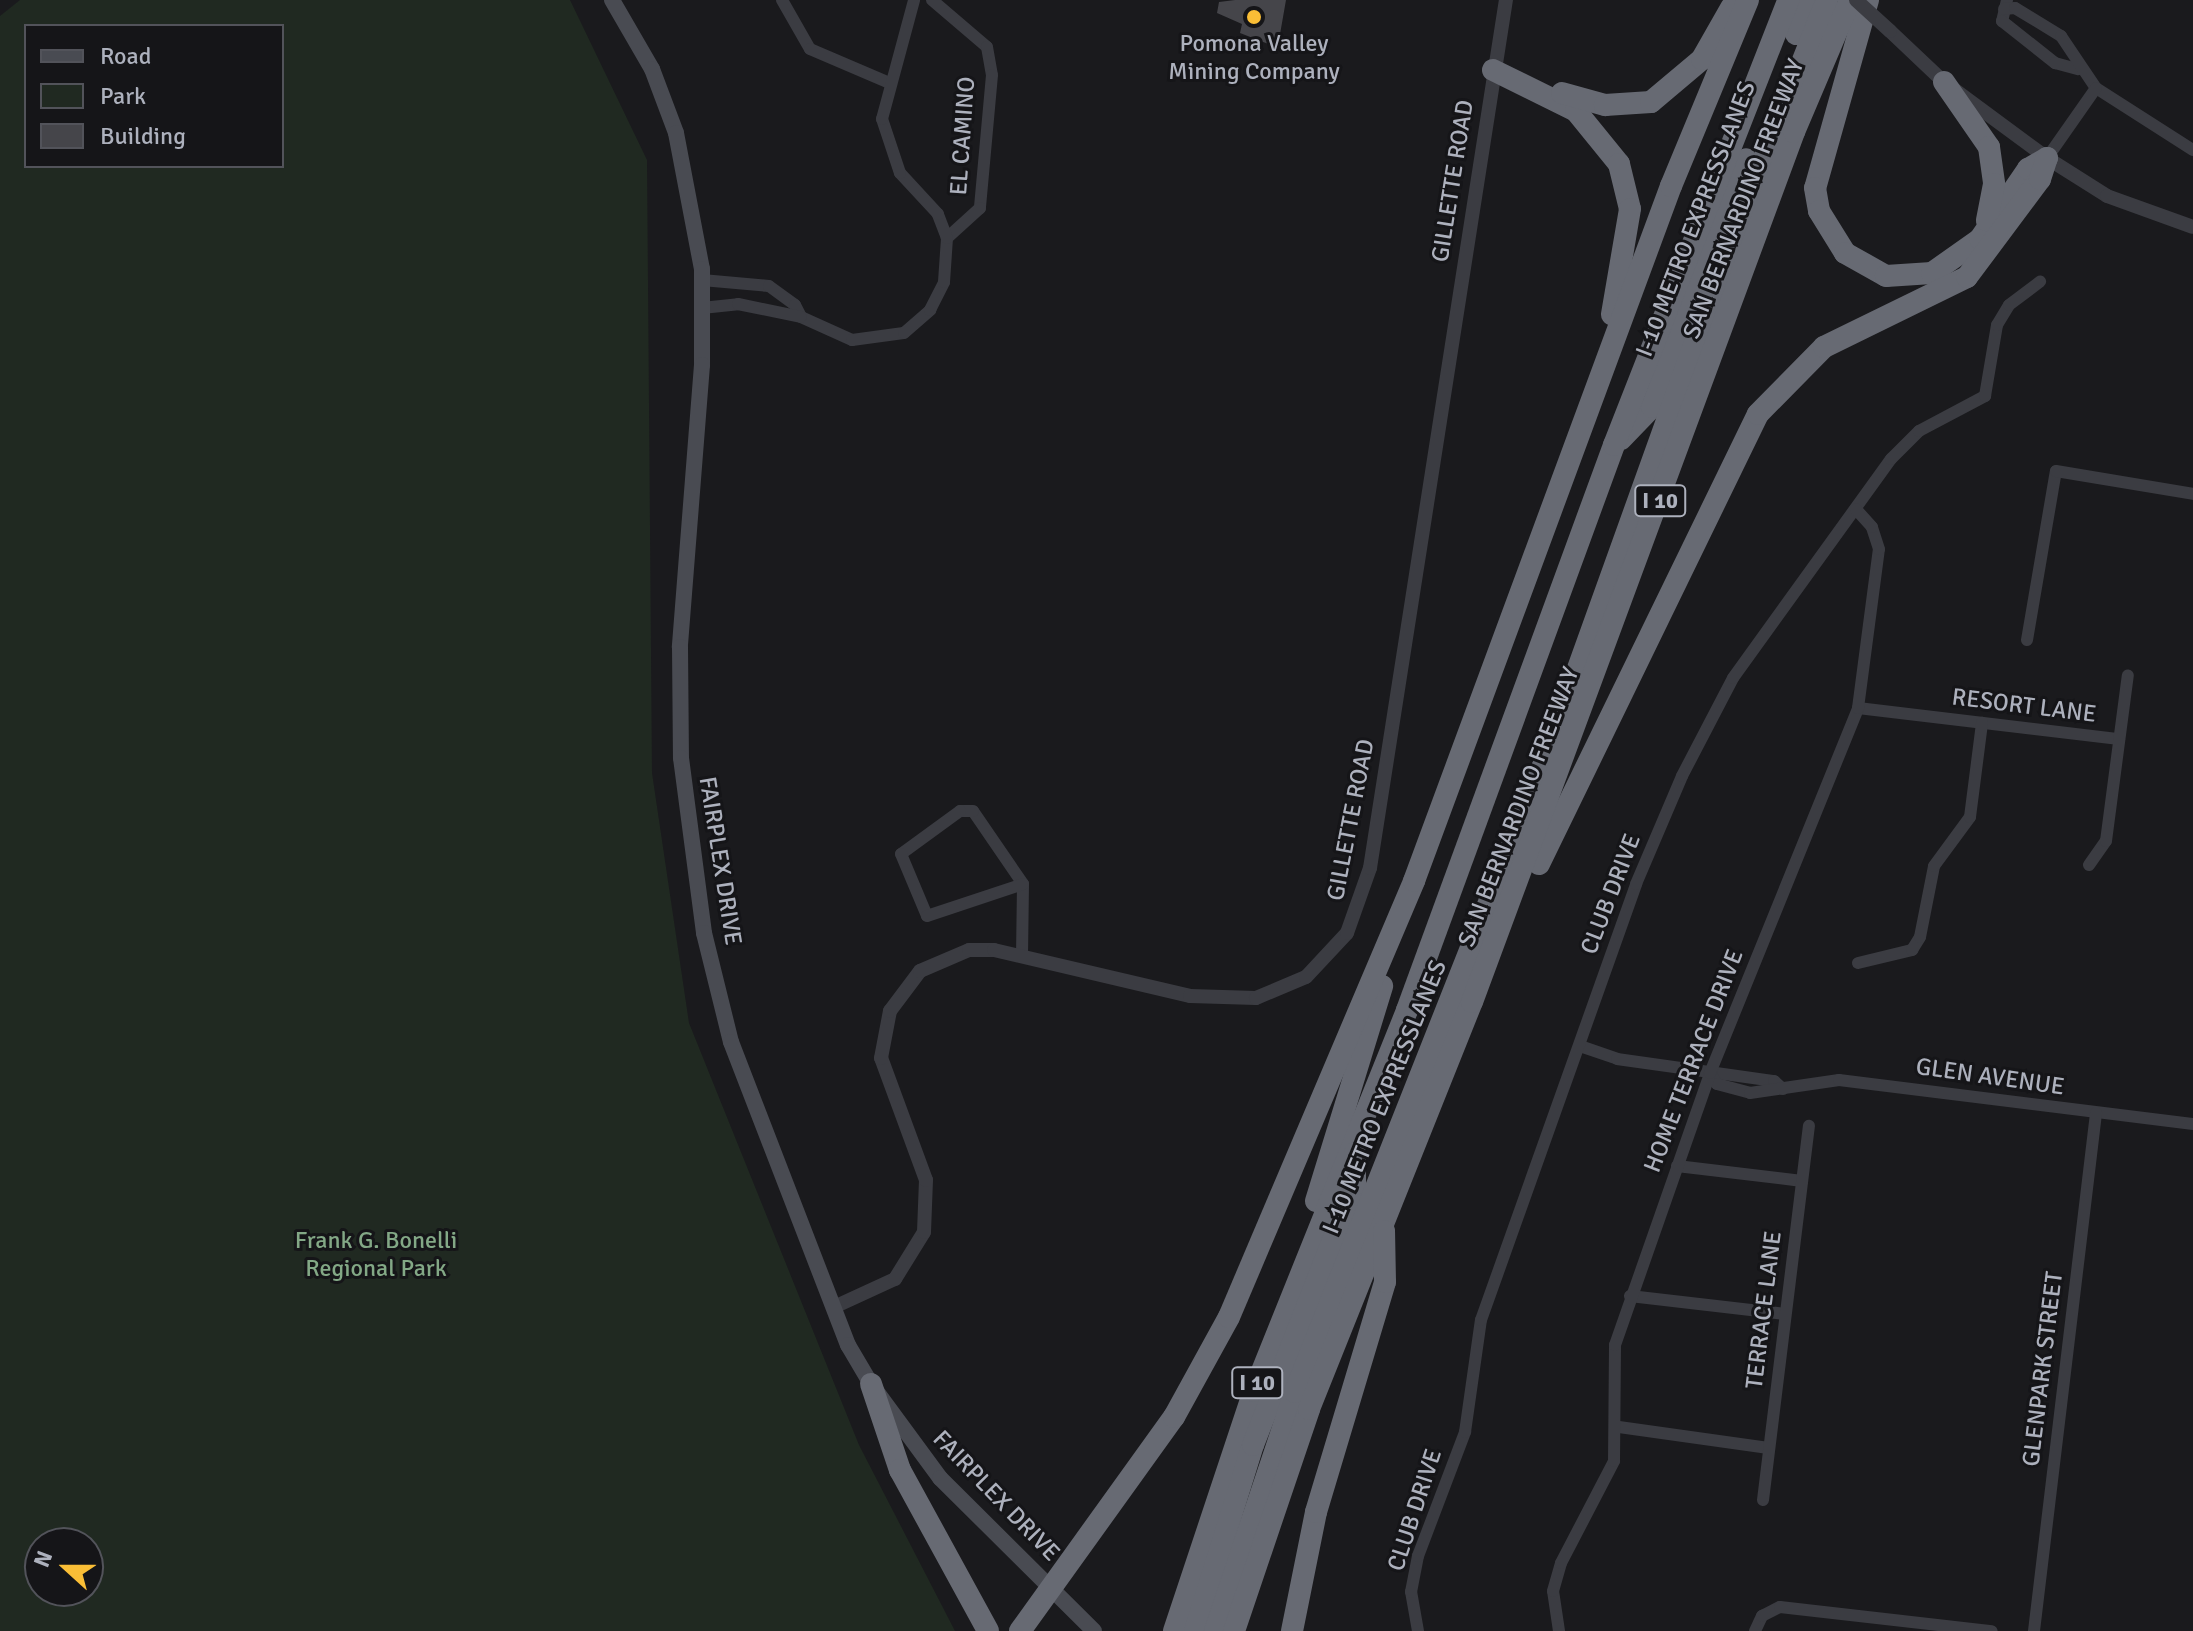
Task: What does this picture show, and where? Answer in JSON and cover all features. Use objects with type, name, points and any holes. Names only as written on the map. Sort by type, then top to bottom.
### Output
[{"type":"highway","points":[[1493,70],[1578,100],[1629,107],[1651,102],[1702,59],[1736,0]]},
{"type":"highway","points":[[1020,1631],[1174,1417],[1212,1352],[1414,881],[1671,186],[1748,0]]},
{"type":"highway","name":"SAN BERNARDINO FREEWAY","points":[[1174,1631],[1220,1482],[1355,1140],[1614,445],[1788,0]]},
{"type":"highway","name":"I-10 METRO EXPRESSLANES","points":[[1614,445],[1652,407],[1810,0]]},
{"type":"highway","name":"I-10 METRO EXPRESSLANES","points":[[1215,1631],[1295,1392],[1532,795],[1740,218],[1827,0]]},
{"type":"highway","name":"SAN BERNARDINO FREEWAY","points":[[1234,1631],[1284,1479],[1384,1218],[1472,1002],[1794,132],[1853,0]]},
{"type":"highway","points":[[1868,0],[1819,159],[1819,211],[1845,253],[1886,276],[1932,273],[1980,239],[2028,169],[2047,158]]},
{"type":"highway","points":[[1493,70],[1576,111],[1608,144],[1626,186],[1629,242],[1591,408]]},
{"type":"highway","points":[[1944,82],[1989,147],[1992,203],[1980,239]]},
{"type":"highway","points":[[1472,1002],[1758,414],[1798,366],[1842,335],[1967,277],[2040,179],[2047,158]]},
{"type":"highway","points":[[1273,1343],[1414,881]]},
{"type":"highway","name":"I-10 METRO EXPRESSLANES","points":[[1195,1631],[1253,1445],[1355,1184],[1355,1140]]},
{"type":"highway","points":[[1292,1631],[1316,1512],[1385,1282],[1384,1218]]},
{"type":"highway","points":[[871,1384],[900,1470],[988,1631]]},
{"type":"main road","name":"FAIRPLEX DRIVE","points":[[612,0],[652,69],[676,133],[702,280],[680,647],[690,848],[731,1042],[834,1307],[871,1384],[940,1478],[1094,1631]]},
{"type":"street","points":[[782,0],[810,49],[887,82]]},
{"type":"street","points":[[702,280],[764,285],[783,294],[801,317],[852,340],[904,333],[938,297],[947,238],[938,214],[900,173],[886,146],[882,119],[887,82],[914,0]]},
{"type":"street","name":"EL CAMINO","points":[[932,0],[987,47],[992,75],[980,208],[947,238]]},
{"type":"street","name":"GILLETTE ROAD","points":[[834,1307],[895,1279],[913,1257],[927,1217],[926,1180],[881,1058],[890,1011],[920,971],[942,958],[969,950],[1022,956],[1223,1001],[1256,998],[1293,984],[1328,959],[1347,933],[1370,868],[1506,0]]},
{"type":"street","points":[[1853,0],[1944,82],[2047,158],[2107,196],[2193,227]]},
{"type":"street","points":[[2078,69],[2036,49],[2002,21],[2005,4],[2052,30],[2078,69],[2096,88],[2193,150]]},
{"type":"street","points":[[2036,49],[2052,30]]},
{"type":"street","points":[[2047,158],[2096,88]]},
{"type":"street","name":"CLUB DRIVE","points":[[1418,1631],[1411,1592],[1418,1556],[1465,1432],[1474,1344],[1636,884],[1717,702],[1904,443],[1985,396],[1997,325],[2009,305],[2040,282]]},
{"type":"street","points":[[758,308],[764,285]]},
{"type":"street","points":[[702,308],[758,308],[789,320],[801,317]]},
{"type":"street","points":[[2027,640],[2056,471],[2193,494]]},
{"type":"street","name":"HOME TERRACE DRIVE","points":[[1559,1631],[1553,1591],[1561,1563],[1606,1485],[1619,1427],[1610,1363],[1630,1296],[1710,1073],[1858,708],[1879,549],[1872,527],[1856,509]]},
{"type":"street","name":"RESORT LANE","points":[[1858,708],[2119,739],[2128,675]]},
{"type":"street","points":[[1858,963],[1912,950],[1920,937],[1934,866],[1970,817],[1982,723]]},
{"type":"street","points":[[2089,865],[2106,841],[2119,739]]},
{"type":"street","points":[[1022,956],[1023,884],[973,811],[960,811],[901,854],[927,916],[1023,884]]},
{"type":"street","name":"GLEN AVENUE","points":[[1580,1046],[1710,1073],[1717,1084],[1774,1081],[1783,1089],[1839,1080],[2193,1124]]},
{"type":"street","name":"GLENPARK STREET","points":[[2034,1631],[2096,1113]]},
{"type":"street","name":"TERRACE LANE","points":[[1763,1500],[1809,1126]]},
{"type":"street","points":[[1677,1166],[1802,1181]]},
{"type":"street","points":[[1630,1296],[1785,1314]]},
{"type":"street","points":[[1619,1427],[1769,1448]]},
{"type":"street","points":[[1755,1631],[1762,1616],[1780,1607],[1992,1631]]},
{"type":"green space","name":"Frank G. Bonelli Regional Park","points":[[20,0],[570,0],[647,160],[652,773],[689,1023],[859,1445],[955,1631],[0,1631],[0,16]]},
{"type":"building","name":"Pomona Valley Mining Company","points":[[1286,0],[1279,40],[1271,45],[1240,33],[1242,24],[1217,13],[1219,2]]},
{"type":"place","name":"Pomona Valley Mining Company","points":[[1254,17]]}]
